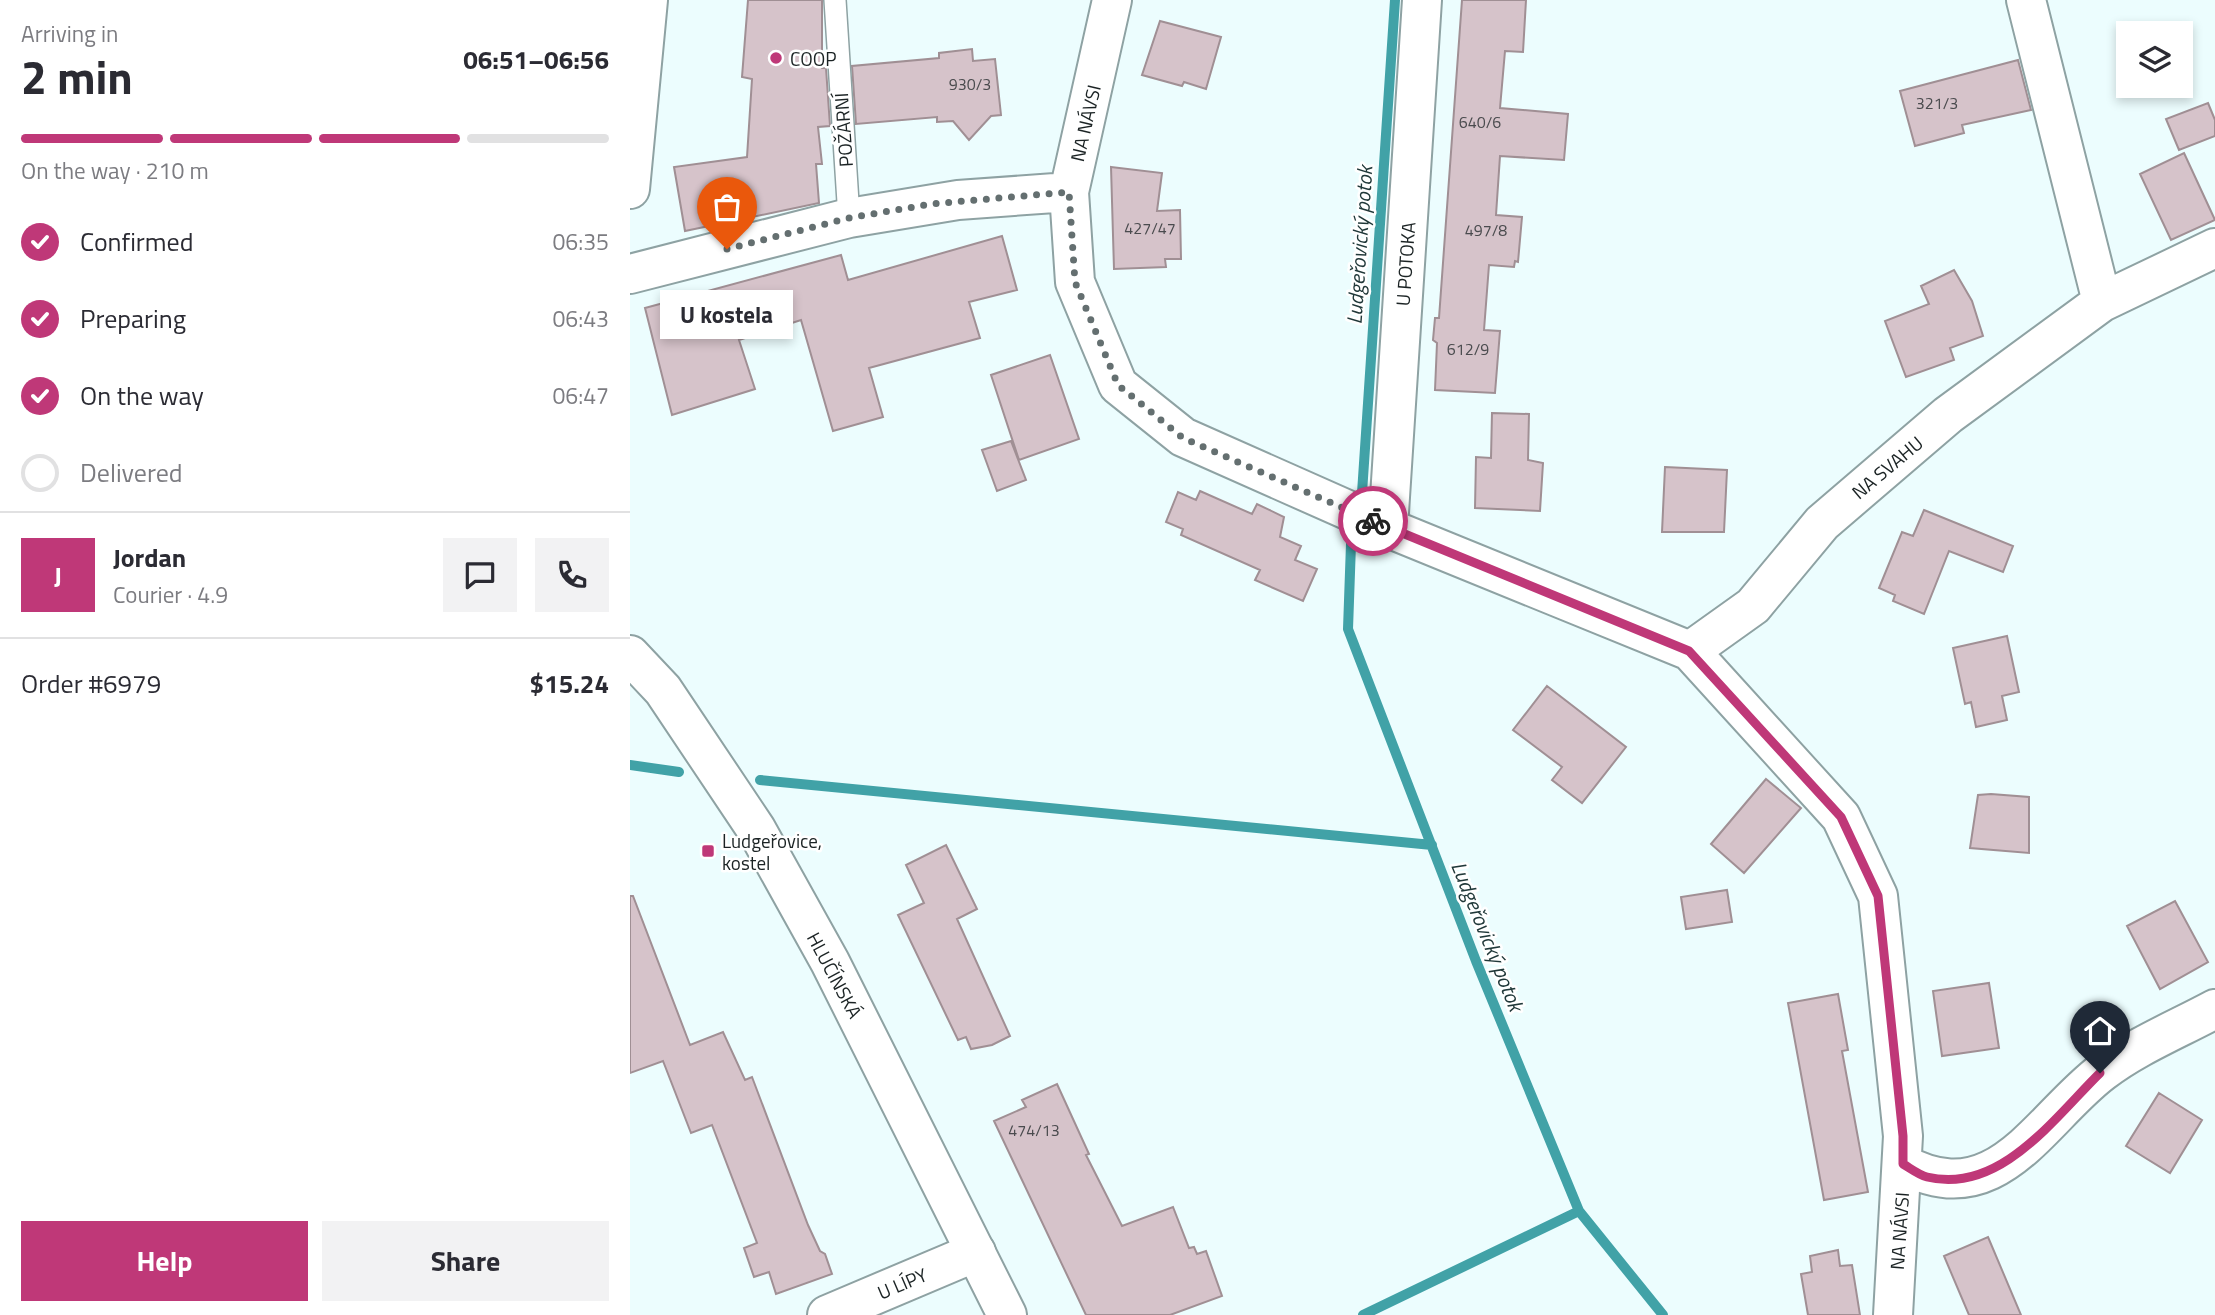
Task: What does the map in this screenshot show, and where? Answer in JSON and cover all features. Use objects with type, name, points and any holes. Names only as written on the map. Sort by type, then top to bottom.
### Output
[{"type":"street","points":[[630,189],[648,0]]},
{"type":"street","name":"NA NÁVSI","points":[[1112,0],[1069,192],[1075,282],[1118,385],[1183,438],[1388,528],[1689,651],[1841,817],[1878,896],[1903,1136],[1893,1315]]},
{"type":"street","name":"U POTOKA","points":[[1388,528],[1422,0]]},
{"type":"street","points":[[2026,0],[2102,302]]},
{"type":"street","points":[[630,274],[849,218],[958,200],[1069,192]]},
{"type":"street","name":"NA SVAHU","points":[[1689,651],[1753,606],[1822,523],[1948,415],[2102,302],[2215,248]]},
{"type":"street","name":"HLUČÍNSKÁ","points":[[630,654],[663,690],[756,829],[830,962],[1007,1315]]},
{"type":"street","points":[[1903,1164],[1926,1177],[1956,1179],[1976,1176],[1998,1167],[2100,1073],[2215,1009]]},
{"type":"street","name":"U LÍPY","points":[[827,1315],[976,1252]]},
{"type":"lane","name":"POŽÁRNÍ","points":[[835,0],[849,218]]},
{"type":"building","points":[[748,0],[822,0],[822,68],[826,68],[830,126],[818,127],[822,164],[816,164],[819,203],[685,231],[674,167],[747,157],[752,79],[742,77]]},
{"type":"building","points":[[1462,0],[1526,0],[1523,52],[1505,51],[1500,108],[1568,114],[1564,160],[1500,156],[1496,215],[1522,217],[1518,262],[1515,261],[1514,267],[1489,265],[1484,330],[1500,331],[1495,393],[1435,390],[1437,343],[1433,340],[1435,318],[1439,318]]},
{"type":"building","points":[[1160,21],[1221,37],[1206,89],[1184,82],[1182,86],[1142,75]]},
{"type":"building","points":[[972,49],[973,61],[995,59],[1001,115],[991,116],[969,140],[953,121],[937,122],[937,117],[856,124],[852,66],[939,58],[939,53]]},
{"type":"building","points":[[2018,60],[2031,110],[1962,125],[1964,133],[1915,146],[1900,91]]},
{"type":"building","points":[[2208,103],[2215,120],[2215,136],[2179,150],[2166,119]]},
{"type":"building","points":[[2184,153],[2215,220],[2171,240],[2140,174]]},
{"type":"building","points":[[1111,167],[1162,173],[1157,211],[1180,210],[1181,259],[1165,259],[1166,267],[1114,269]]},
{"type":"building","points":[[1002,236],[1017,290],[969,302],[980,338],[869,368],[883,417],[833,431],[801,320],[739,340],[755,389],[672,415],[645,308],[841,255],[848,280]]},
{"type":"building","points":[[1954,270],[1972,301],[1983,336],[1950,348],[1954,360],[1906,377],[1885,321],[1929,304],[1921,286]]},
{"type":"building","points":[[1050,355],[1079,439],[1019,460],[991,375]]},
{"type":"building","points":[[1492,413],[1529,414],[1528,460],[1543,463],[1540,511],[1475,508],[1476,457],[1491,458]]},
{"type":"building","points":[[1011,441],[1026,480],[997,491],[982,450]]},
{"type":"building","points":[[1665,467],[1727,470],[1724,532],[1662,532]]},
{"type":"building","points":[[1200,491],[1252,514],[1257,504],[1284,517],[1280,537],[1301,546],[1295,560],[1317,569],[1303,601],[1255,580],[1260,570],[1181,535],[1183,529],[1166,522],[1178,492],[1196,500]]},
{"type":"building","points":[[1924,510],[2013,546],[2003,572],[1949,551],[1924,614],[1893,601],[1895,595],[1879,588],[1902,532],[1913,536]]},
{"type":"building","points":[[2007,636],[2019,692],[2002,696],[2007,720],[1976,727],[1971,702],[1965,704],[1953,648]]},
{"type":"building","points":[[1547,686],[1626,747],[1582,803],[1552,780],[1562,767],[1513,730]]},
{"type":"building","points":[[1766,779],[1801,808],[1744,873],[1711,844]]},
{"type":"building","points":[[1978,795],[2029,797],[2029,853],[1970,848]]},
{"type":"building","points":[[946,845],[977,909],[957,919],[1010,1036],[992,1045],[971,1049],[966,1037],[958,1040],[898,915],[924,903],[906,865]]},
{"type":"building","points":[[1727,890],[1732,922],[1686,929],[1681,897]]},
{"type":"building","points":[[630,896],[633,896],[690,1045],[723,1032],[745,1080],[752,1077],[808,1225],[820,1251],[825,1254],[832,1274],[776,1294],[769,1272],[754,1277],[744,1248],[757,1243],[712,1125],[691,1133],[663,1061],[630,1073]]},
{"type":"building","points":[[2175,901],[2208,962],[2160,989],[2127,926]]},
{"type":"building","points":[[1989,983],[1999,1048],[1942,1056],[1933,991]]},
{"type":"building","points":[[1838,994],[1848,1050],[1842,1051],[1868,1192],[1824,1200],[1788,1003]]},
{"type":"building","points":[[1057,1084],[1089,1154],[1086,1155],[1122,1226],[1173,1207],[1189,1248],[1194,1247],[1197,1254],[1206,1251],[1222,1296],[1170,1315],[1086,1315],[994,1121],[1026,1107],[1022,1100]]},
{"type":"building","points":[[2159,1093],[2202,1120],[2170,1173],[2126,1146]]},
{"type":"building","points":[[1988,1237],[2021,1315],[1969,1315],[1944,1256]]},
{"type":"building","points":[[1838,1250],[1840,1266],[1852,1265],[1860,1315],[1808,1315],[1801,1274],[1812,1272],[1810,1256]]},
{"type":"waterway","name":"Ludgeřovický potok","points":[[1362,493],[1395,0]]},
{"type":"waterway","name":"Ludgeřovický potok","points":[[1351,544],[1348,629],[1476,961],[1579,1211],[1663,1315]]},
{"type":"waterway","points":[[630,765],[679,772]]},
{"type":"waterway","points":[[760,780],[1432,845]]},
{"type":"waterway","points":[[1363,1315],[1579,1211]]},
{"type":"way so far","points":[[727,249],[849,218],[931,204],[1069,192],[1075,282],[1118,385],[1183,438],[1373,521]]},
{"type":"place","name":"COOP","points":[[776,58]]},
{"type":"place","name":"U kostela","points":[[727,249]]},
{"type":"place","name":"Ludgeřovice, kostel","points":[[708,851]]},
{"type":"route","points":[[1373,521],[1689,651],[1841,817],[1878,896],[1903,1136],[1903,1164],[1926,1177],[1956,1179],[1976,1176],[1998,1167],[2042,1130],[2100,1073]]}]
